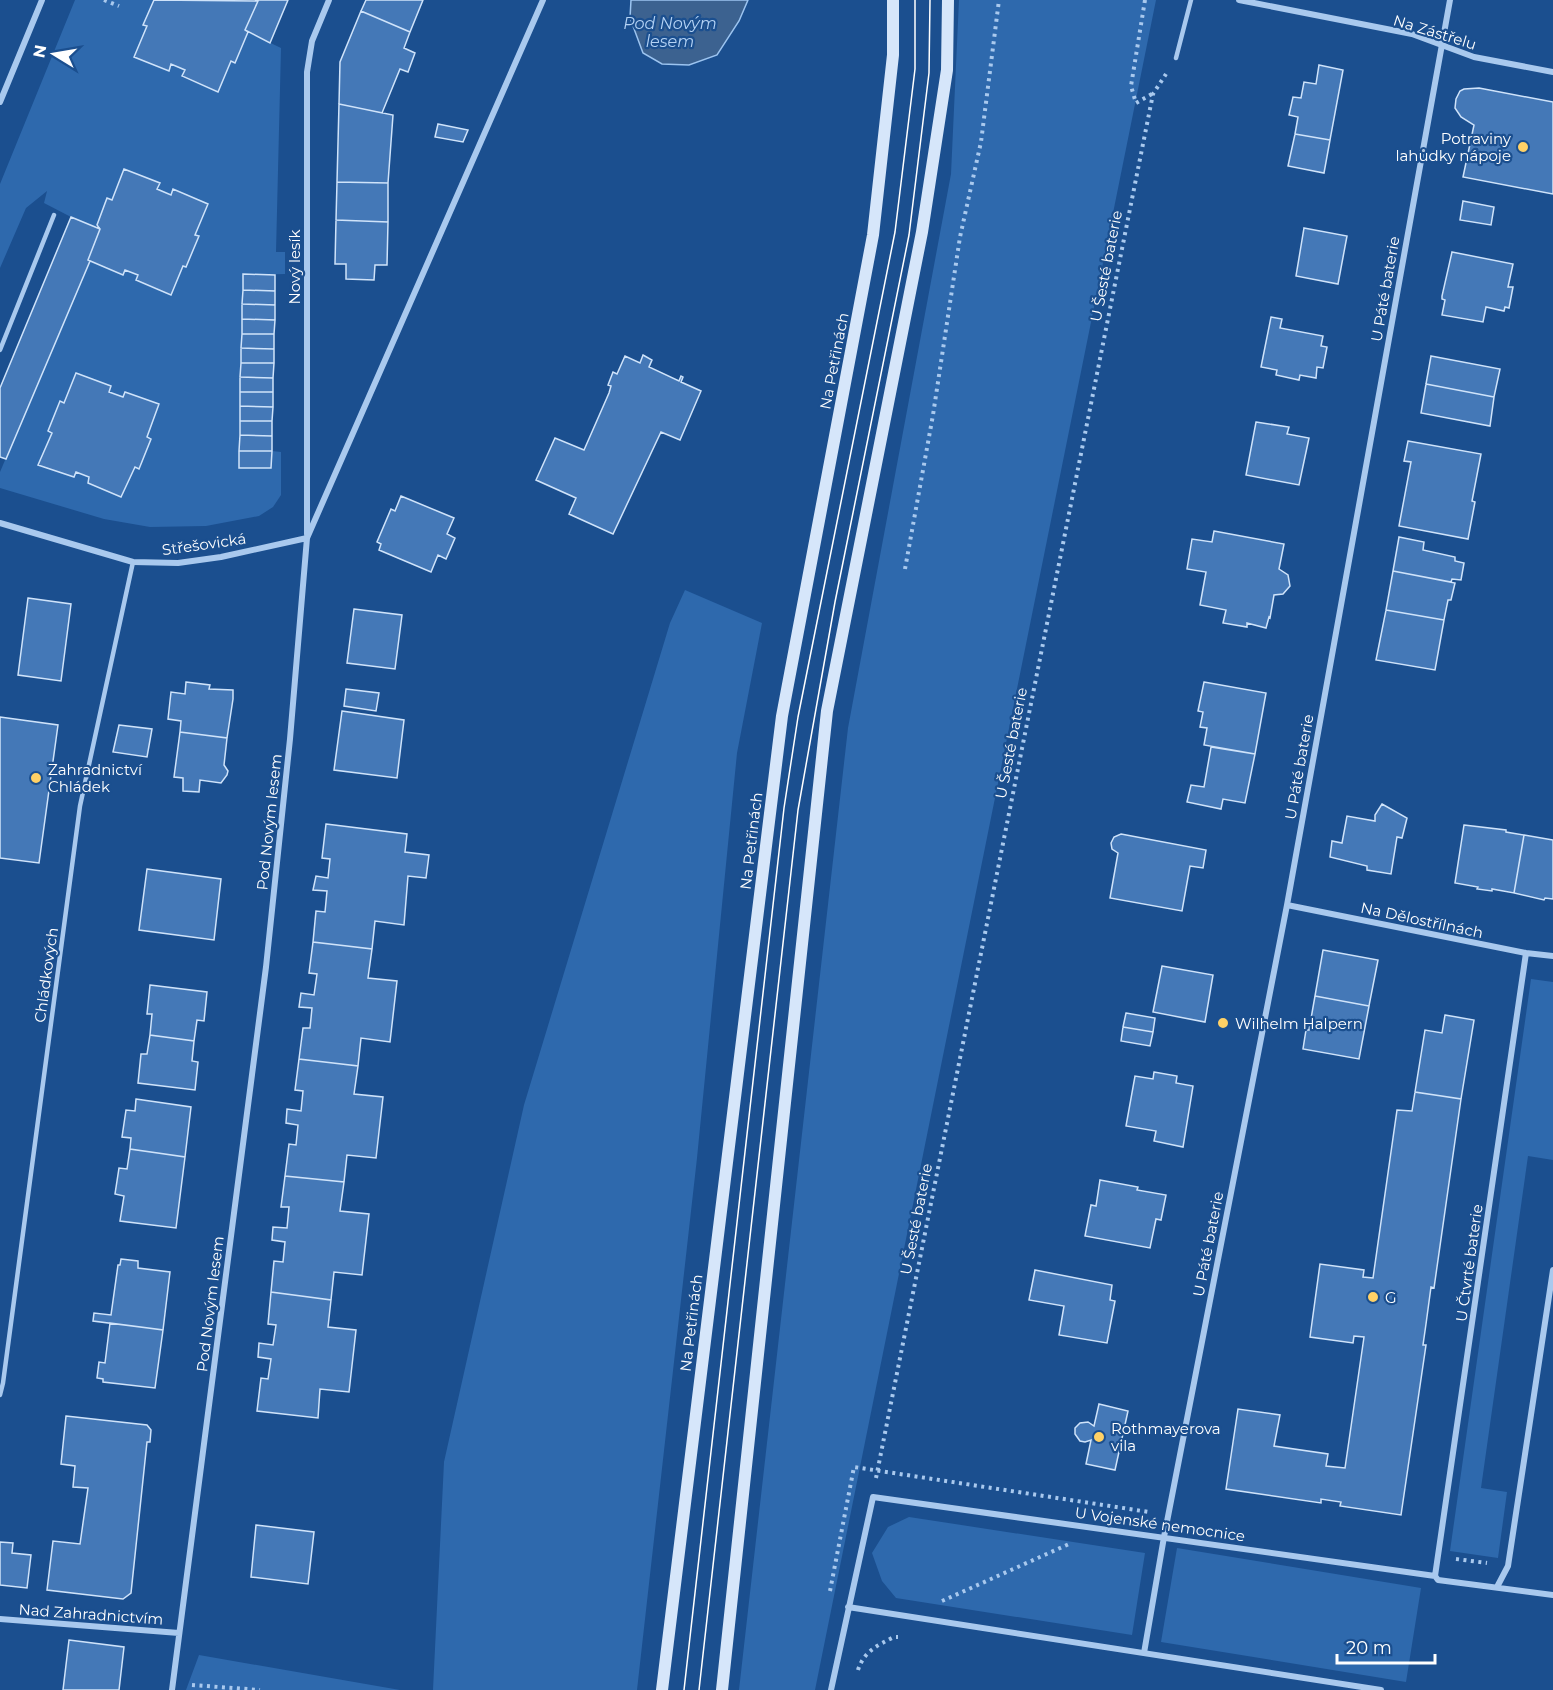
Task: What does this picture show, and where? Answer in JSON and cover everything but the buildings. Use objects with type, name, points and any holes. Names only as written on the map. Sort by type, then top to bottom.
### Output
[{"type":"street","points":[[0,102],[42,0]]},
{"type":"street","name":"Nový lesík","points":[[307,538],[307,72],[312,41],[329,0]]},
{"type":"street","name":"Pod Novým lesem","points":[[172,1690],[266,967],[290,739],[307,538],[543,0]]},
{"type":"street","name":"Na Petřinách","points":[[662,1690],[782,716],[873,235],[893,55],[893,0]]},
{"type":"street","points":[[722,1690],[827,711],[922,232],[947,70],[948,0]]},
{"type":"street","name":"Na Zástřelu","points":[[1239,0],[1412,34],[1474,57],[1553,72]]},
{"type":"street","name":"U Páté baterie","points":[[1164,1536],[1287,904],[1450,0]]},
{"type":"street","name":"Střešovická","points":[[0,523],[133,562],[177,563],[221,557],[307,538]]},
{"type":"street","name":"Na Dělostřílnách","points":[[1287,904],[1526,953],[1553,956]]},
{"type":"street","name":"U Čtvrté baterie","points":[[1436,1576],[1526,953]]},
{"type":"street","points":[[1497,1587],[1508,1566],[1553,1270]]},
{"type":"street","points":[[832,1687],[873,1497]]},
{"type":"street","name":"U Vojenské nemocnice","points":[[873,1497],[1164,1536],[1436,1576],[1438,1580],[1553,1595]]},
{"type":"street","name":"U Vojenské nemocnice","points":[[1144,1653],[1164,1536]]},
{"type":"street","points":[[848,1607],[1381,1690]]},
{"type":"street","name":"Nad Zahradnictvím","points":[[0,1619],[179,1633]]},
{"type":"lane","points":[[1176,58],[1191,0]]},
{"type":"lane","points":[[0,350],[54,215]]},
{"type":"lane","name":"Chládkových","points":[[0,1395],[7,1359],[80,806],[133,562]]},
{"type":"path","points":[[104,0],[119,6]]},
{"type":"path","points":[[905,569],[933,415],[960,237],[981,142],[999,0]]},
{"type":"path","points":[[1145,0],[1131,86],[1136,103],[1153,94]]},
{"type":"path","name":"U Šesté baterie","points":[[873,1497],[1153,94],[1176,58]]},
{"type":"path","points":[[828,1602],[854,1467],[1168,1515]]},
{"type":"path","points":[[935,1621],[940,1602],[1067,1546],[1103,1505]]},
{"type":"path","points":[[1438,1556],[1508,1566]]},
{"type":"path","points":[[832,1687],[852,1688],[860,1663],[870,1649],[894,1636],[906,1638]]},
{"type":"path","points":[[216,1687],[260,1690]]},
{"type":"shaded area","points":[[75,0],[154,0],[144,24],[147,26],[134,57],[169,71],[171,64],[185,70],[182,77],[218,92],[231,61],[235,62],[248,32],[281,48],[276,252],[285,252],[285,274],[243,275],[239,468],[271,468],[272,451],[281,452],[281,495],[273,507],[259,516],[206,526],[150,527],[104,519],[0,488],[0,472],[90,260],[122,275],[125,270],[138,275],[136,281],[171,295],[183,266],[186,267],[199,237],[195,235],[208,204],[173,189],[171,195],[157,189],[159,183],[124,169],[112,200],[107,198],[96,227],[44,203],[47,191],[26,208],[0,268],[0,184]],"holes":[[[76,373],[111,386],[109,392],[123,397],[125,392],[158,404],[147,437],[151,439],[139,468],[135,467],[121,497],[88,483],[89,477],[76,472],[74,477],[38,465],[52,433],[48,431],[60,402],[64,403]]]},
{"type":"shaded area","points":[[959,0],[1156,0],[815,1690],[739,1690],[848,728],[951,174]]},
{"type":"shaded area","points":[[685,590],[762,623],[737,753],[697,1158],[637,1690],[433,1690],[444,1462],[524,1105],[670,623]]},
{"type":"shaded area","points":[[1531,979],[1553,982],[1553,1160],[1528,1156],[1481,1488],[1507,1492],[1498,1558],[1450,1551]]},
{"type":"shaded area","points":[[909,1517],[1145,1553],[1132,1635],[896,1598],[882,1581],[872,1553],[888,1527]]},
{"type":"shaded area","points":[[1177,1548],[1421,1588],[1406,1682],[1161,1642]]},
{"type":"shaded area","points":[[199,1655],[400,1690],[186,1690]]},
{"type":"water","name":"Pod Novým lesem","points":[[631,0],[748,0],[739,21],[717,55],[689,65],[662,64],[643,53],[630,18]]},
{"type":"tram line","points":[[684,1690],[784,808],[798,717],[895,232],[915,69],[915,0]]},
{"type":"tram line","points":[[699,1690],[798,810],[835,602],[909,235],[929,73],[930,0]]},
{"type":"place","name":"Potraviny lahůdky nápoje","points":[[1523,147]]},
{"type":"place","name":"Zahradnictví Chládek","points":[[36,778]]},
{"type":"place","name":"Wilhelm Halpern","points":[[1223,1023]]},
{"type":"place","name":"G","points":[[1373,1297]]},
{"type":"place","name":"Rothmayerova vila","points":[[1099,1437]]}]
